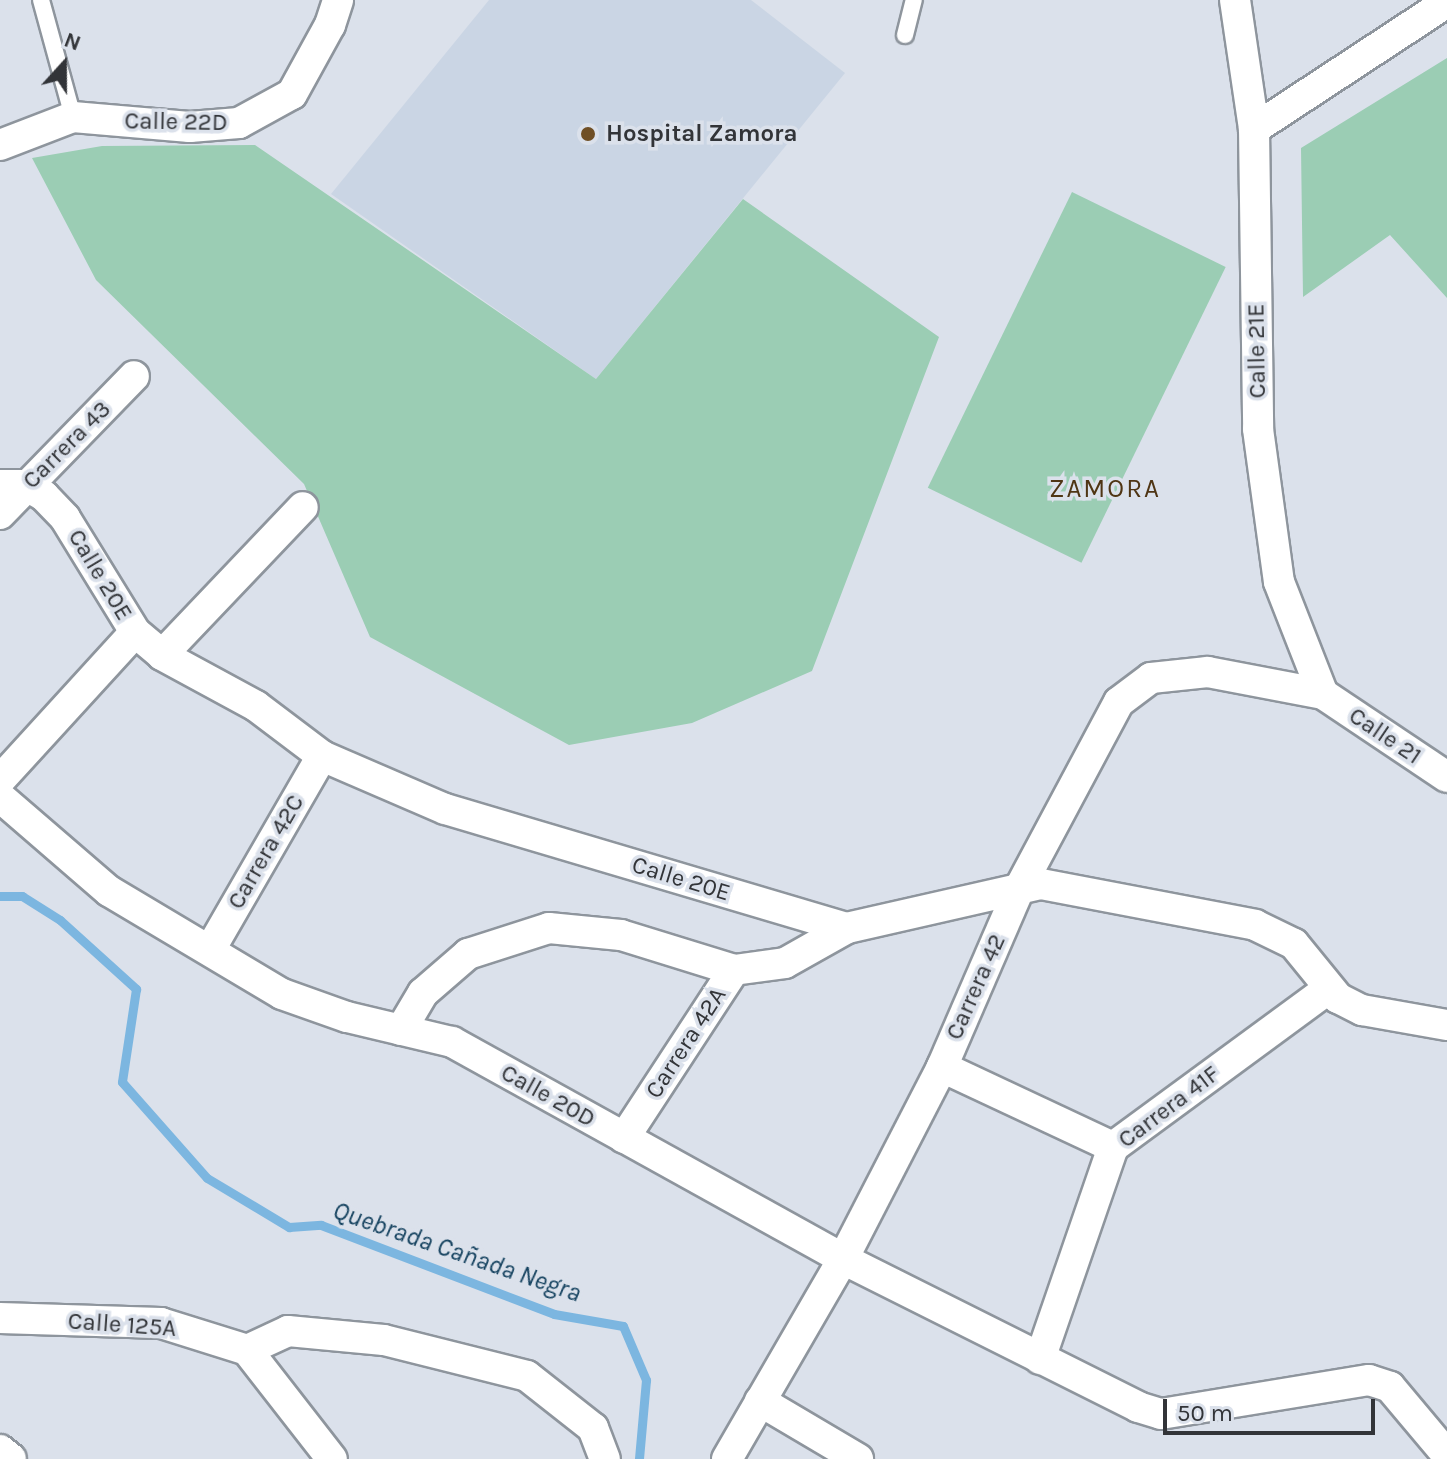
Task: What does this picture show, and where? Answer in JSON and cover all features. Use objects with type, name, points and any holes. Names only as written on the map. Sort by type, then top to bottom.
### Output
[{"type":"street","name":"Calle 22D","points":[[0,145],[73,117],[190,127],[239,123],[292,94],[330,25],[338,0]]},
{"type":"street","name":"Calle 21E","points":[[1235,0],[1254,129],[1258,429],[1279,582],[1323,694]]},
{"type":"street","points":[[1254,129],[1447,2]]},
{"type":"street","name":"Carrera 43","points":[[0,514],[12,485],[134,376]]},
{"type":"street","name":"Calle 20E","points":[[12,485],[65,518],[135,632],[162,655],[256,706],[322,756],[445,809],[847,928],[1041,884],[1255,925],[1294,944],[1327,990],[1362,1010],[1447,1025]]},
{"type":"street","points":[[162,655],[303,507]]},
{"type":"street","points":[[0,780],[135,632]]},
{"type":"street","name":"Carrera 42","points":[[727,1459],[843,1259],[942,1067],[1019,889],[1119,702],[1151,678],[1208,672],[1323,694]]},
{"type":"street","name":"Calle 21","points":[[1323,694],[1447,777]]},
{"type":"street","name":"Carrera 42C","points":[[211,948],[322,756]]},
{"type":"street","name":"Calle 20D","points":[[0,797],[109,891],[211,948],[282,994],[452,1042],[843,1259],[1105,1392],[1161,1414],[1369,1380],[1390,1387],[1447,1455]]},
{"type":"street","points":[[401,1030],[423,993],[468,954],[517,934],[549,928],[621,935],[734,970]]},
{"type":"street","name":"Carrera 42A","points":[[624,1138],[734,970],[785,963],[847,928]]},
{"type":"street","name":"Carrera 41F","points":[[1040,1359],[1113,1147],[1327,990]]},
{"type":"street","points":[[942,1067],[1113,1147]]},
{"type":"street","name":"Calle 125A","points":[[0,1318],[161,1323],[247,1350]]},
{"type":"street","points":[[332,1459],[247,1350],[280,1332],[384,1340],[527,1376],[593,1428],[605,1459]]},
{"type":"street","points":[[760,1401],[858,1459]]},
{"type":"street","points":[[0,1450],[11,1459]]},
{"type":"lane","points":[[41,0],[73,117]]},
{"type":"lane","points":[[905,35],[914,0]]},
{"type":"shaded area","name":"Hospital Zamora","points":[[489,0],[751,0],[845,73],[596,379],[331,194]]},
{"type":"green space","points":[[1447,58],[1447,298],[1390,235],[1303,297],[1301,148]]},
{"type":"green space","points":[[255,145],[596,379],[743,199],[939,337],[812,671],[692,723],[569,745],[370,637],[304,484],[96,280],[32,158],[102,146]]},
{"type":"green space","points":[[1072,192],[1226,267],[1081,563],[928,488]]},
{"type":"waterway","name":"Quebrada Cañada Negra","points":[[0,896],[22,896],[60,920],[136,989],[122,1082],[207,1178],[289,1227],[321,1225],[554,1314],[623,1326],[646,1380],[639,1459]]},
{"type":"place","name":"Hospital Zamora","points":[[588,134]]},
{"type":"district","name":"ZAMORA","points":[[1105,489]]}]
